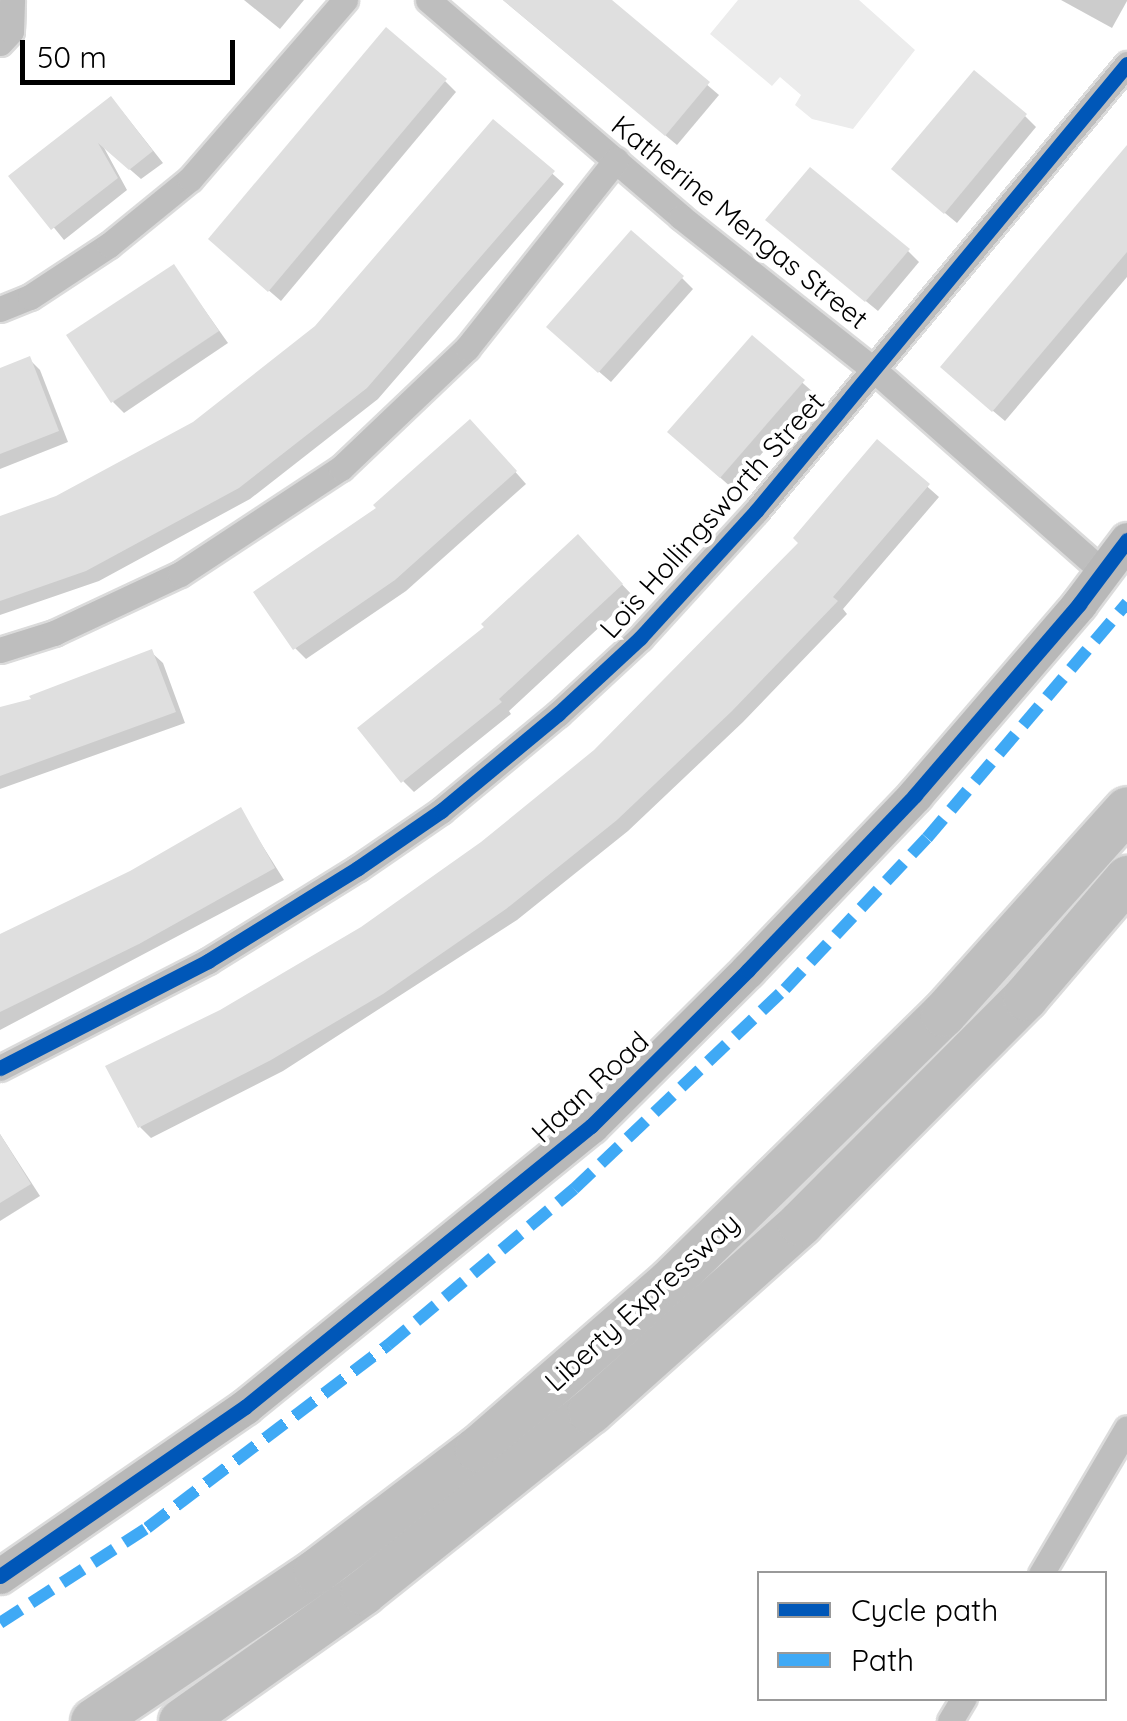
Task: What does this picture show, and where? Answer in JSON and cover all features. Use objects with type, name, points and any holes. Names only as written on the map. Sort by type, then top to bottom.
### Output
[{"type":"highway","name":"Liberty Expressway","points":[[93,1721],[316,1570],[477,1449],[670,1281],[944,1014],[1127,809]]},
{"type":"highway","name":"Liberty Expressway","points":[[181,1721],[363,1592],[590,1412],[800,1224],[1025,997],[1127,878]]},
{"type":"street","points":[[0,43],[10,32],[12,0]]},
{"type":"street","points":[[0,309],[30,297],[109,246],[190,179],[346,0]]},
{"type":"street","name":"Katherine Mengas Street","points":[[428,0],[616,160],[874,370],[1103,572]]},
{"type":"street","name":"Lois Hollingsworth Street","points":[[0,1068],[208,962],[441,811],[640,638],[756,511],[1127,64]]},
{"type":"street","points":[[0,650],[54,633],[180,574],[341,468],[467,348],[616,160]]},
{"type":"street","name":"Haan Road","points":[[0,1576],[245,1408],[591,1126],[748,970],[915,795],[1127,540]]},
{"type":"street","points":[[1042,1571],[1127,1428]]},
{"type":"shaded area","points":[[738,0],[859,0],[915,50],[853,129],[812,119],[795,105],[801,95],[780,77],[772,86],[710,34]]},
{"type":"building","points":[[503,0],[612,0],[710,82],[665,136]]},
{"type":"building","points":[[386,27],[447,79],[268,292],[208,239]]},
{"type":"building","points":[[974,70],[1027,114],[944,214],[891,169]]},
{"type":"building","points":[[111,96],[153,151],[129,170],[98,143],[118,178],[51,230],[8,176]]},
{"type":"building","points":[[493,119],[555,171],[367,388],[239,488],[86,571],[0,601],[0,516],[56,496],[193,422],[315,326]]},
{"type":"building","points":[[1127,145],[1127,252],[992,412],[940,367]]},
{"type":"building","points":[[810,167],[910,249],[865,302],[765,220]]},
{"type":"building","points":[[631,230],[684,276],[598,373],[546,327]]},
{"type":"building","points":[[174,264],[219,331],[111,403],[66,335]]},
{"type":"building","points":[[752,335],[805,380],[720,478],[667,432]]},
{"type":"building","points":[[30,356],[59,431],[0,454],[0,368]]},
{"type":"building","points":[[470,419],[517,471],[395,580],[293,650],[253,592],[376,508],[373,505]]},
{"type":"building","points":[[877,439],[930,484],[833,597],[838,601],[732,711],[617,820],[506,909],[383,994],[271,1060],[138,1128],[105,1066],[220,1010],[361,927],[481,842],[594,750],[798,543],[793,538]]},
{"type":"building","points":[[578,534],[623,584],[499,699],[502,702],[401,783],[357,728],[484,627],[481,624]]},
{"type":"building","points":[[152,649],[176,712],[0,776],[0,707],[31,699],[29,696]]},
{"type":"building","points":[[241,807],[275,868],[139,944],[0,1012],[0,934],[130,871]]},
{"type":"building","points":[[0,1134],[31,1184],[0,1203]]},
{"type":"marked path","points":[[0,1623],[147,1528],[388,1345],[574,1189],[785,989],[927,838],[1127,603]]},
{"type":"cycle path","points":[[0,1068],[208,961],[358,868],[441,811],[558,714],[640,638],[756,511],[1127,64]]},
{"type":"cycle path","points":[[0,1576],[245,1407],[591,1126],[748,970],[915,795],[1079,604],[1127,540]]}]
